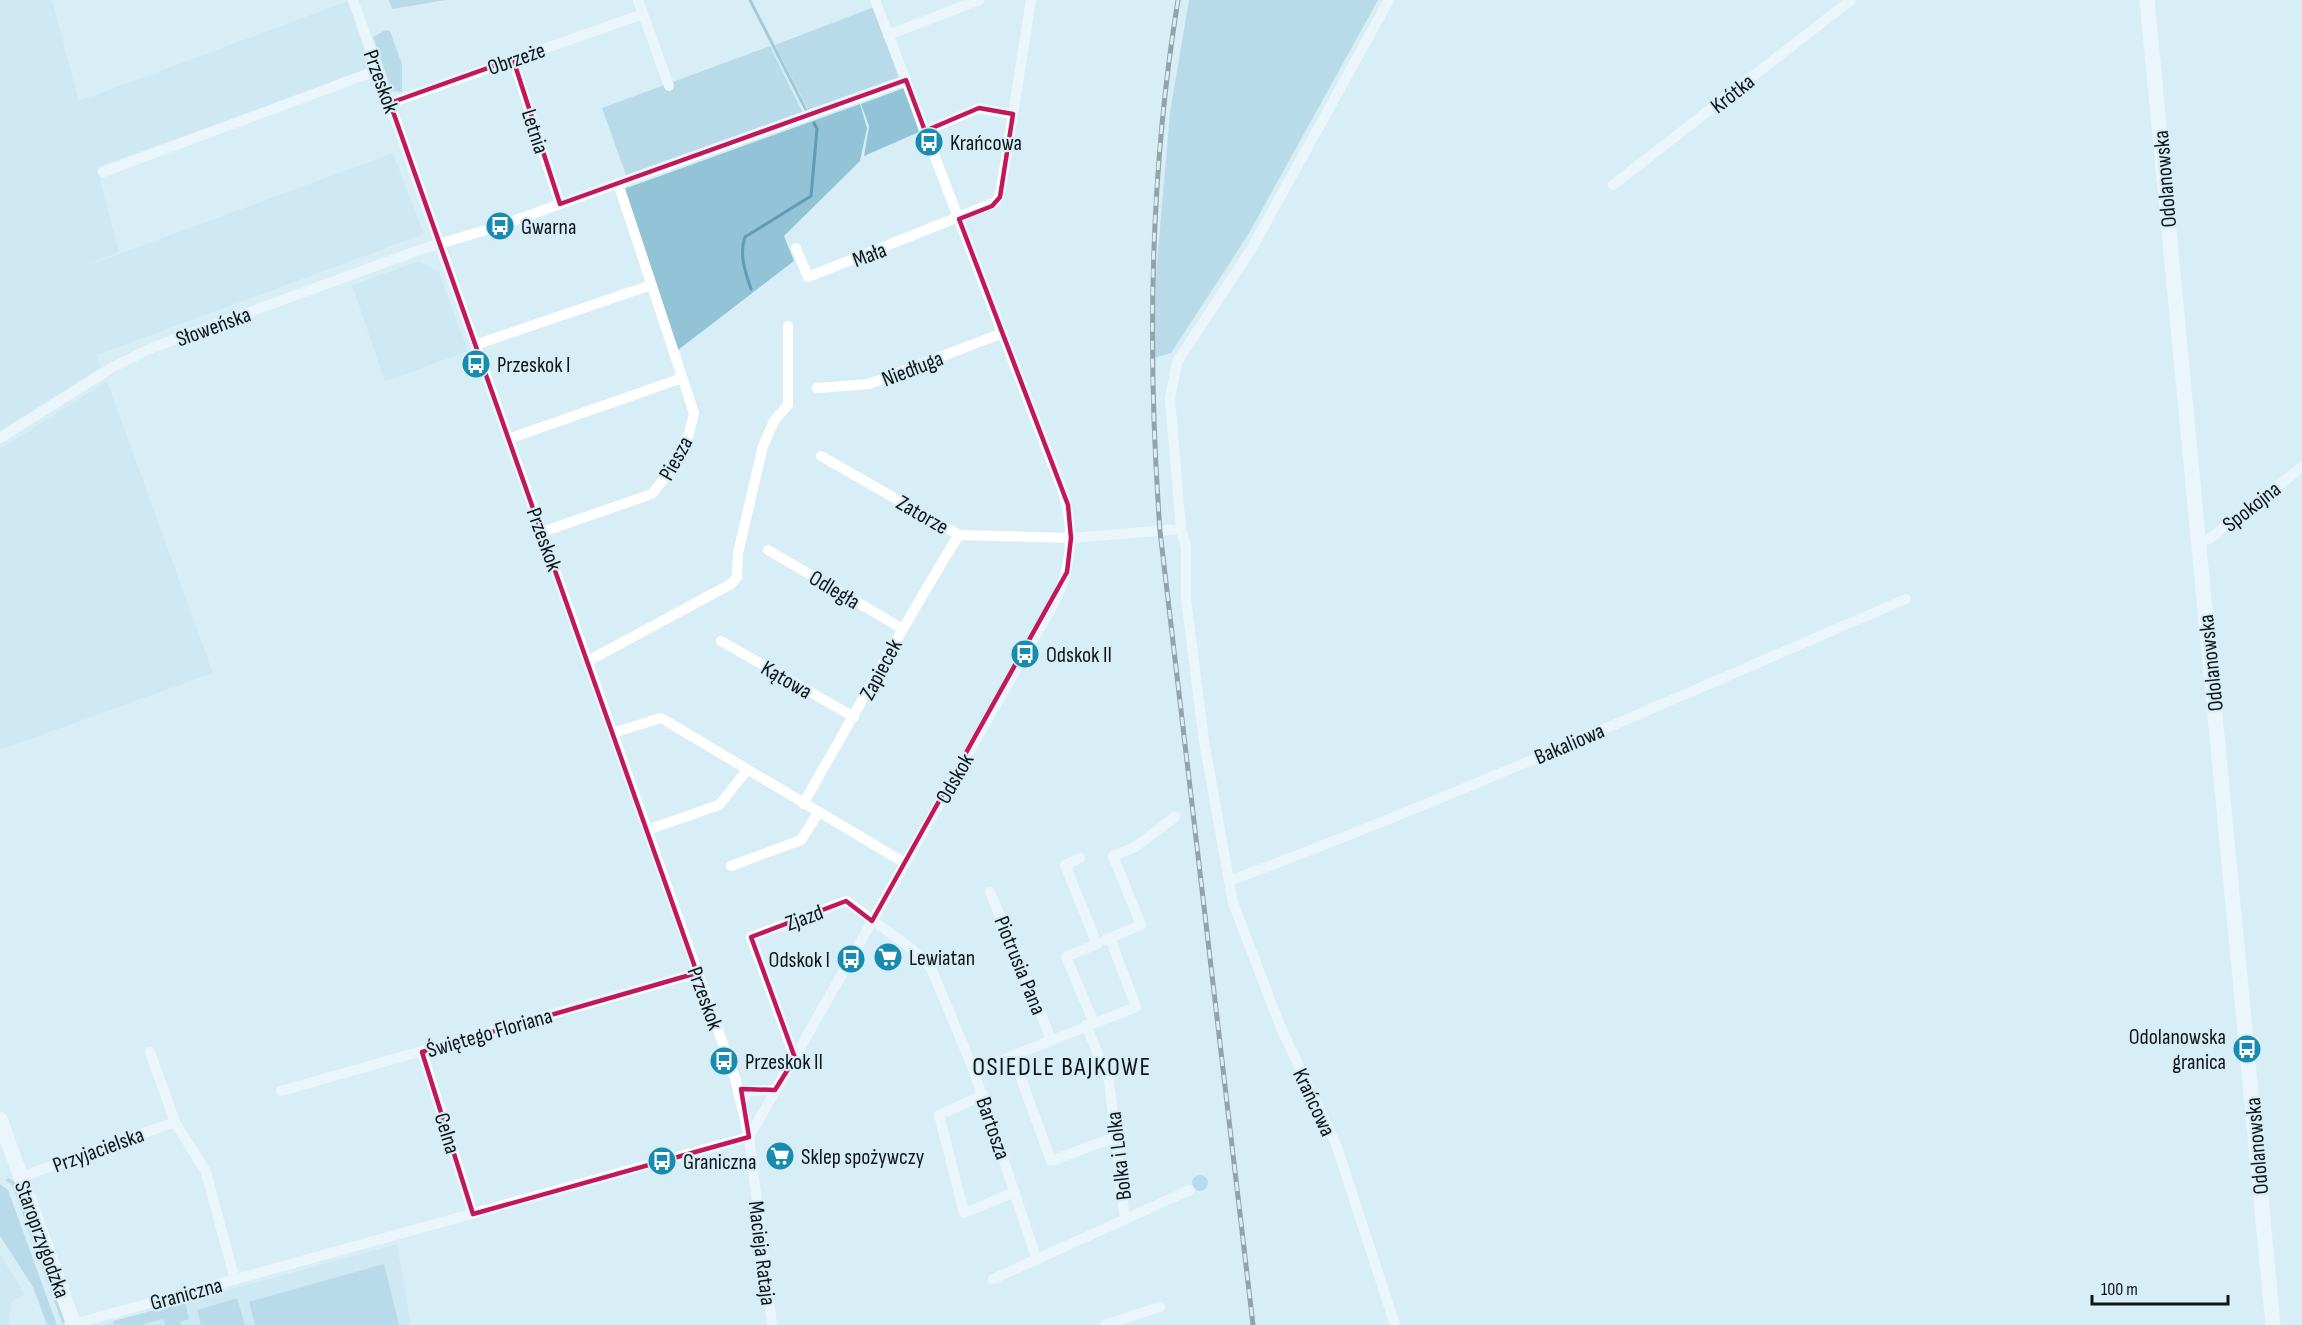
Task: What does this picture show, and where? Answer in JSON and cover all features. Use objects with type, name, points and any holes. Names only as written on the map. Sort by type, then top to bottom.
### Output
[{"type":"main road","name":"Odolanowska","points":[[2147,0],[2273,1325]]},
{"type":"main road","name":"Staroprzygodzka","points":[[0,1119],[74,1324]]},
{"type":"street","name":"Przeskok","points":[[353,0],[735,1078],[742,1106]]},
{"type":"street","points":[[638,0],[669,86]]},
{"type":"street","points":[[875,0],[1062,489],[1068,506],[1071,538],[1180,529]]},
{"type":"street","points":[[888,35],[979,0]]},
{"type":"street","points":[[959,219],[992,206],[1000,197],[1031,0]]},
{"type":"street","name":"Krańcowa","points":[[1389,0],[1252,248],[1177,362],[1170,398],[1180,529],[1186,547],[1186,599],[1203,741],[1233,903],[1281,1028],[1336,1147],[1395,1325]]},
{"type":"street","name":"Krótka","points":[[1613,185],[1851,0]]},
{"type":"street","name":"Obrzeże","points":[[390,103],[643,14]]},
{"type":"street","name":"Letnia","points":[[513,59],[560,204]]},
{"type":"street","points":[[103,172],[378,70]]},
{"type":"street","points":[[440,245],[906,80]]},
{"type":"street","points":[[925,131],[978,108],[1013,114]]},
{"type":"street","name":"Piesza","points":[[542,532],[643,498],[658,488],[693,423],[694,413],[618,183]]},
{"type":"street","name":"Mała","points":[[796,248],[808,278],[959,219]]},
{"type":"street","name":"Słoweńska","points":[[0,438],[113,367],[154,347],[440,245]]},
{"type":"street","points":[[475,345],[651,285]]},
{"type":"street","points":[[588,661],[731,584],[737,577],[738,553],[763,446],[774,421],[788,405],[788,326]]},
{"type":"street","name":"Niedługa","points":[[817,388],[869,384],[1003,333]]},
{"type":"street","points":[[508,439],[682,378]]},
{"type":"street","name":"Zatorze","points":[[821,456],[959,534],[1071,538]]},
{"type":"street","name":"Spokojna","points":[[2198,542],[2209,539],[2302,467]]},
{"type":"street","name":"Zapiecek","points":[[803,804],[854,717],[901,628],[959,534]]},
{"type":"street","name":"Odskok","points":[[764,1110],[1057,598],[1067,572],[1071,538]]},
{"type":"street","name":"Odległa","points":[[768,549],[901,628]]},
{"type":"street","name":"Bakaliowa","points":[[1229,881],[1316,849],[1506,770],[1906,599]]},
{"type":"street","name":"Kątowa","points":[[721,641],[854,717]]},
{"type":"street","points":[[613,733],[661,718],[905,863]]},
{"type":"street","points":[[647,830],[719,804],[747,770]]},
{"type":"street","points":[[731,866],[801,840],[818,813]]},
{"type":"street","points":[[1080,858],[1065,864],[1097,944],[1141,925],[1113,856],[1135,847],[1174,818]]},
{"type":"street","name":"Piotrusia Pana","points":[[990,892],[1051,1039]]},
{"type":"street","name":"Zjazd","points":[[795,1059],[751,937],[846,901],[872,921]]},
{"type":"street","name":"Bartosza","points":[[872,921],[912,950],[931,968],[974,1071],[1038,1260]]},
{"type":"street","points":[[974,1071],[1136,1007],[1110,938]]},
{"type":"street","name":"Bolka i Lolka","points":[[1097,944],[1066,957],[1109,1081],[1125,1220]]},
{"type":"street","name":"Świętego Floriana","points":[[281,1091],[697,973]]},
{"type":"street","points":[[150,1052],[176,1122],[206,1172],[235,1280]]},
{"type":"street","name":"Celna","points":[[422,1052],[473,1214]]},
{"type":"street","points":[[1013,1056],[1051,1161],[1114,1137]]},
{"type":"street","points":[[735,1078],[765,1096],[764,1110],[749,1137]]},
{"type":"street","points":[[764,1110],[754,1117],[742,1106],[745,1094],[775,1090]]},
{"type":"street","points":[[982,1095],[939,1115],[964,1213],[1015,1192]]},
{"type":"street","name":"Macieja Rataja","points":[[742,1106],[749,1137],[772,1325]]},
{"type":"street","name":"Przyjacielska","points":[[21,1177],[176,1122]]},
{"type":"street","name":"Graniczna","points":[[74,1324],[749,1137]]},
{"type":"street","name":"Bolka i Lolka","points":[[993,1280],[1190,1190]]},
{"type":"street","points":[[1105,1325],[1160,1307]]},
{"type":"highlighted area","points":[[513,59],[560,204],[906,80],[925,131],[979,108],[1013,114],[1000,197],[992,206],[959,219],[1068,505],[1071,538],[1067,572],[872,921],[846,901],[751,937],[795,1058],[775,1090],[741,1089],[749,1137],[473,1214],[422,1052],[697,973],[390,103]]},
{"type":"shaded area","points":[[0,0],[52,0],[79,101],[348,1],[371,69],[97,167],[119,252],[81,268],[393,153],[424,234],[97,355],[101,367],[0,431]]},
{"type":"shaded area","points":[[389,0],[446,0],[392,9]]},
{"type":"shaded area","points":[[1189,0],[1378,0],[1248,235],[1171,353],[1154,358],[1156,274],[1170,112]]},
{"type":"shaded area","points":[[874,7],[900,81],[810,113],[775,45]]},
{"type":"shaded area","points":[[385,30],[390,31],[402,64],[402,92],[392,91],[373,37]]},
{"type":"shaded area","points":[[770,46],[804,115],[627,178],[602,108]]},
{"type":"shaded area","points":[[904,88],[919,132],[864,156],[869,126],[861,104]]},
{"type":"shaded area","points":[[860,104],[867,128],[860,161],[784,236],[794,261],[678,350],[624,189]]},
{"type":"shaded area","points":[[419,261],[439,272],[468,351],[385,382],[352,285]]},
{"type":"shaded area","points":[[107,381],[213,673],[0,750],[0,449]]},
{"type":"shaded area","points":[[1200,1175],[1208,1183],[1200,1191],[1192,1183]]},
{"type":"shaded area","points":[[9,1178],[16,1183],[65,1321],[63,1325],[12,1185],[5,1180]]},
{"type":"shaded area","points":[[0,1184],[8,1190],[57,1325],[47,1325],[33,1287],[0,1236]]},
{"type":"shaded area","points":[[397,1244],[411,1325],[100,1325]]},
{"type":"shaded area","points":[[0,1254],[25,1294],[11,1302],[9,1325],[0,1325]]},
{"type":"shaded area","points":[[384,1264],[399,1325],[255,1325],[249,1302]]},
{"type":"shaded area","points":[[237,1298],[245,1325],[201,1325],[197,1310]]},
{"type":"shaded area","points":[[185,1302],[189,1319],[180,1322],[181,1325],[165,1325],[163,1319],[141,1325],[114,1325],[113,1321]]},
{"type":"waterway","points":[[750,0],[806,110]]},
{"type":"waterway","points":[[751,289],[743,256],[745,237],[811,196],[817,129],[814,123]]},
{"type":"railway","points":[[1178,0],[1168,66],[1156,199],[1152,331],[1156,464],[1160,531],[1253,1325]]},
{"type":"place","name":"Krańcowa","points":[[929,142]]},
{"type":"place","name":"Gwarna","points":[[500,226]]},
{"type":"place","name":"Przeskok I","points":[[476,364]]},
{"type":"place","name":"Odskok II","points":[[1025,654]]},
{"type":"place","name":"Lewiatan","points":[[888,957]]},
{"type":"place","name":"Odskok I","points":[[851,959]]},
{"type":"place","name":"Odolanowska granica","points":[[2247,1049]]},
{"type":"place","name":"Przeskok II","points":[[724,1061]]},
{"type":"place","name":"Sklep spożywczy","points":[[780,1156]]},
{"type":"place","name":"Graniczna","points":[[662,1161]]},
{"type":"district","name":"OSIEDLE BAJKOWE","points":[[1062,1066]]}]
